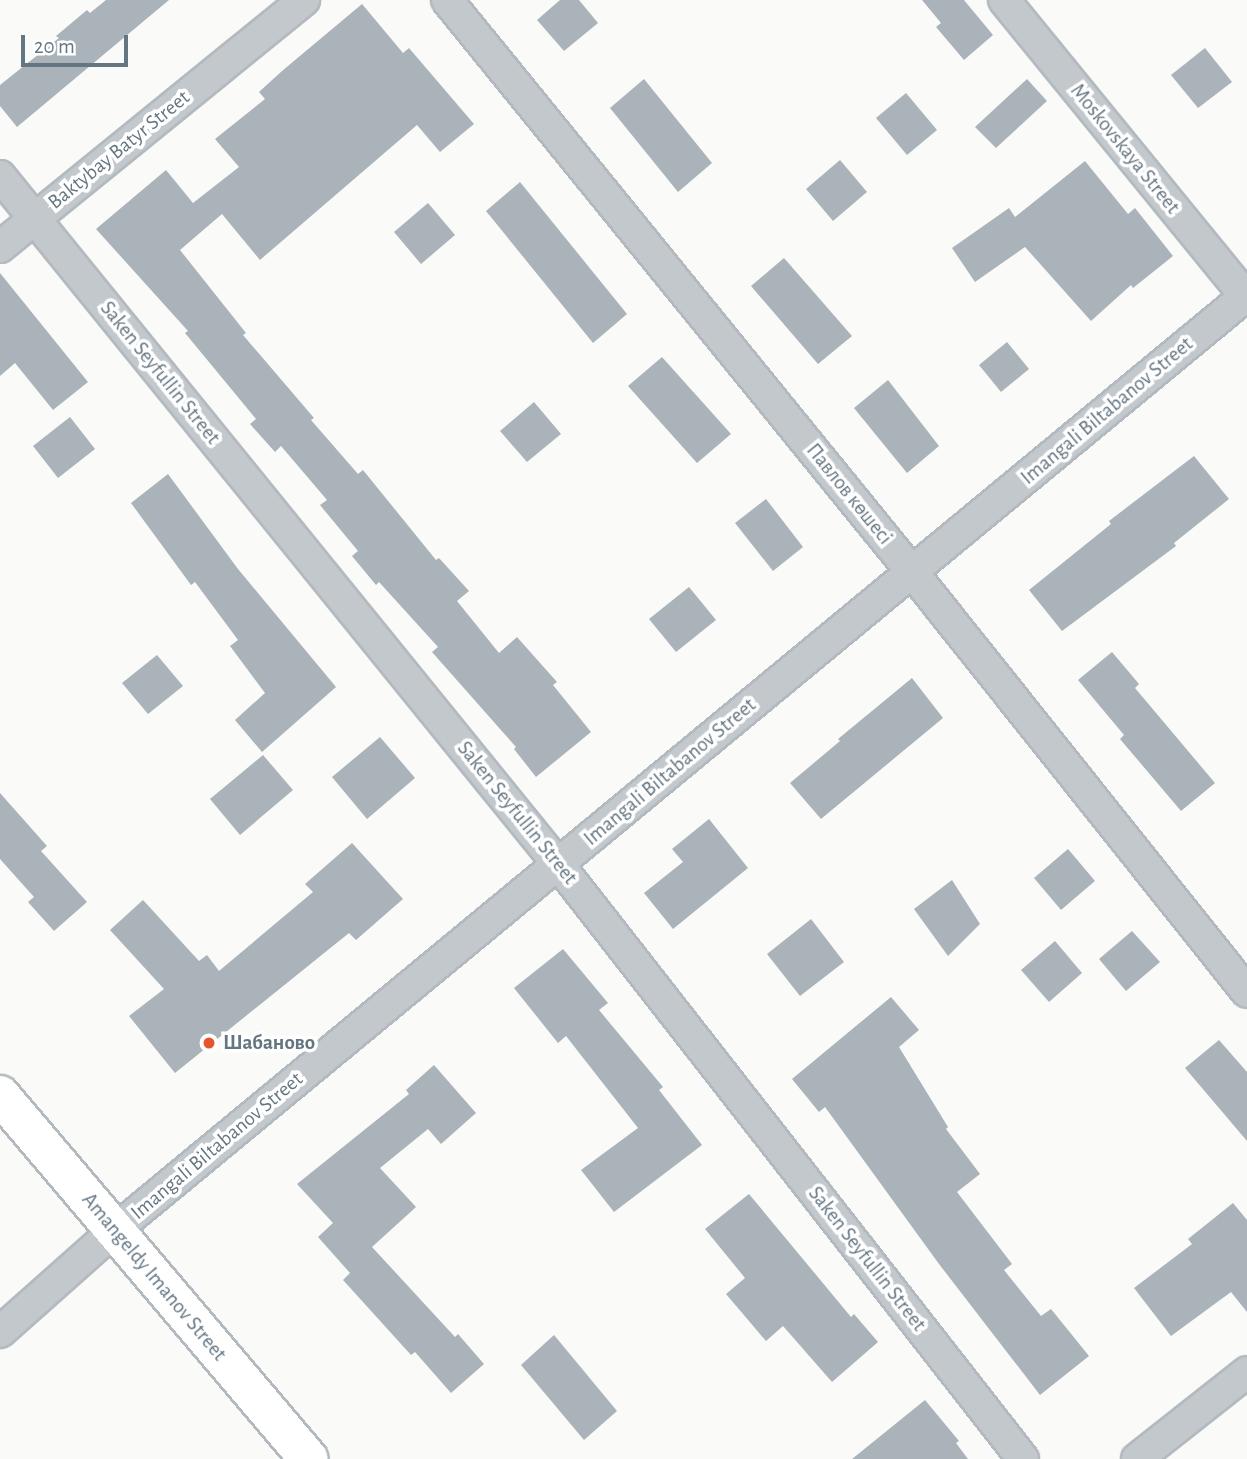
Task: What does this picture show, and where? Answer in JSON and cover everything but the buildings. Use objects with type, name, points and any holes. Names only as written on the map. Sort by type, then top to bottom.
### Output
[{"type":"main road","name":"Amangeldy Imanov Street","points":[[0,1095],[309,1459]]},
{"type":"street","name":"Baktybay Batyr Street","points":[[0,247],[304,0]]},
{"type":"street","name":"Павлов көшесі","points":[[447,0],[912,572],[1247,992]]},
{"type":"street","name":"Moskovskaya Street","points":[[1004,0],[1247,297]]},
{"type":"street","name":"Saken Seyfullin Street","points":[[0,176],[558,864],[1023,1459]]},
{"type":"street","name":"Imangali Biltabanov Street","points":[[0,1332],[115,1230],[1247,297]]},
{"type":"street","points":[[1138,1459],[1247,1372]]},
{"type":"place","name":"Шабаново","points":[[209,1043]]}]
